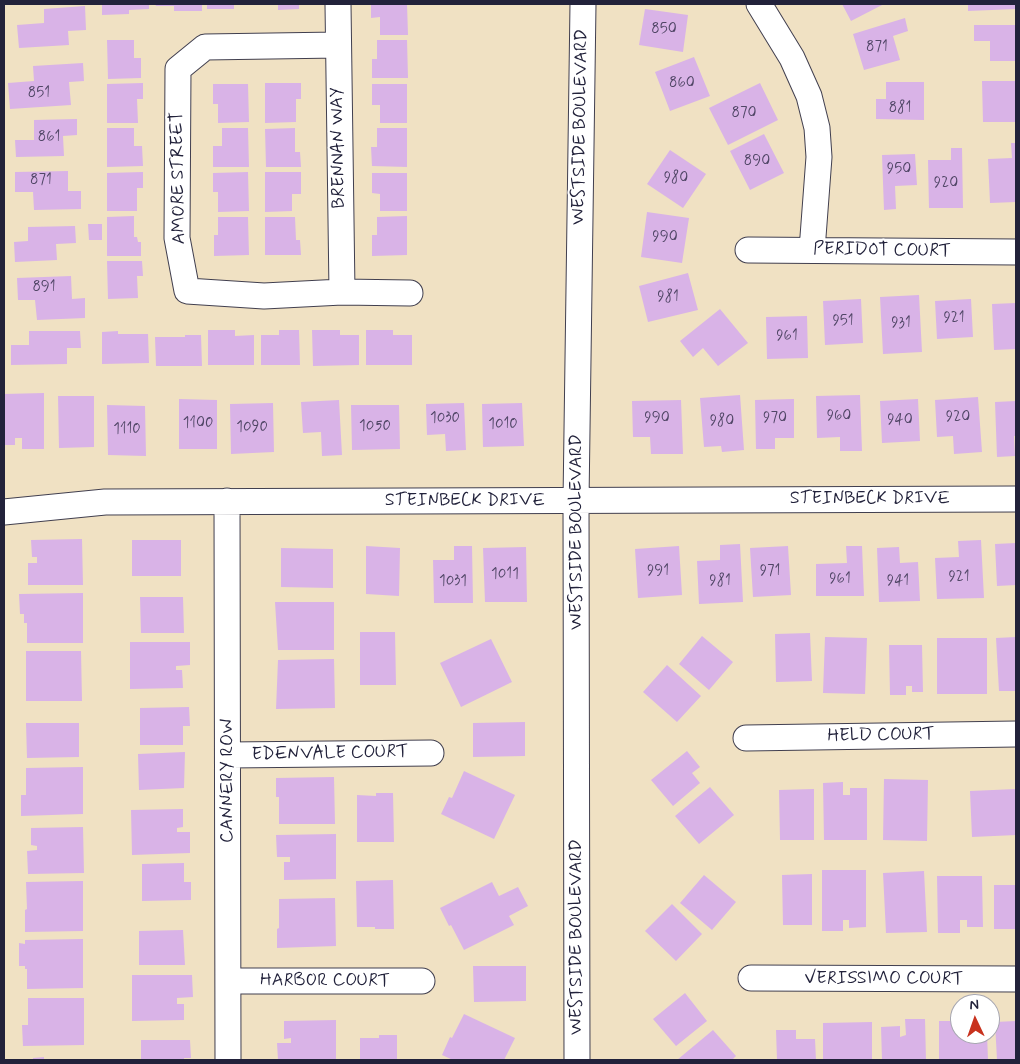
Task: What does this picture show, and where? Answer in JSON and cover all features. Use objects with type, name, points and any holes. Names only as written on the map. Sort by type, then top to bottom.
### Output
[{"type":"street","name":"BRENNAN WAY","points":[[338,4],[342,292]]},
{"type":"street","name":"WESTSIDE BOULEVARD","points":[[577,1060],[576,501],[583,4]]},
{"type":"street","points":[[759,4],[792,58],[809,96],[817,128],[819,157],[812,250]]},
{"type":"street","name":"AMORE STREET","points":[[338,44],[205,47],[178,69],[178,238],[187,291],[264,296],[342,292],[410,293]]},
{"type":"street","name":"PERIDOT COURT","points":[[748,250],[1016,252]]},
{"type":"street","name":"STEINBECK DRIVE","points":[[4,512],[105,502],[1016,499]]},
{"type":"street","name":"CANNERY ROW","points":[[227,501],[228,1060]]},
{"type":"street","name":"HELD COURT","points":[[746,738],[1016,734]]},
{"type":"street","name":"EDENVALE COURT","points":[[228,755],[431,753]]},
{"type":"street","name":"VERISSIMO COURT","points":[[751,978],[1016,979]]},
{"type":"street","name":"HARBOR COURT","points":[[228,981],[422,981]]},
{"type":"building","points":[[102,4],[149,4],[149,9],[129,10],[129,14],[102,15]]},
{"type":"building","points":[[155,4],[202,4],[202,11],[174,11],[174,6],[156,6]]},
{"type":"building","points":[[207,4],[234,4],[234,9],[207,9]]},
{"type":"building","points":[[278,4],[299,4],[299,9],[278,10]]},
{"type":"building","points":[[371,4],[407,4],[408,35],[380,35],[380,17],[371,18]]},
{"type":"building","points":[[842,4],[884,4],[851,21]]},
{"type":"building","points":[[968,4],[1016,4],[1016,9],[968,11]]},
{"type":"building","points":[[85,6],[86,30],[68,31],[69,45],[19,48],[17,25],[44,23],[44,9]]},
{"type":"building","points":[[645,9],[688,15],[683,52],[639,45]]},
{"type":"building","points":[[905,18],[908,31],[893,36],[900,60],[864,70],[853,34]]},
{"type":"building","points":[[974,25],[1016,25],[1016,61],[990,61],[990,41],[974,41]]},
{"type":"building","points":[[107,40],[134,40],[134,58],[141,58],[141,78],[108,79]]},
{"type":"building","points":[[377,40],[407,40],[408,78],[372,78],[372,59],[377,59]]},
{"type":"building","points":[[694,57],[710,96],[670,111],[655,72]]},
{"type":"building","points":[[83,63],[84,81],[69,82],[71,105],[10,109],[8,83],[34,81],[33,66]]},
{"type":"building","points":[[982,81],[1016,81],[1016,122],[983,122]]},
{"type":"building","points":[[886,82],[924,82],[924,120],[876,119],[876,99],[886,99]]},
{"type":"building","points":[[143,83],[143,99],[137,99],[138,123],[107,123],[107,84]]},
{"type":"building","points":[[265,83],[301,83],[301,99],[296,99],[296,122],[265,123]]},
{"type":"building","points":[[760,83],[778,120],[728,145],[709,108]]},
{"type":"building","points":[[213,84],[248,84],[249,122],[218,123],[218,104],[213,104]]},
{"type":"building","points":[[372,84],[407,84],[407,123],[380,123],[380,105],[372,105]]},
{"type":"building","points":[[77,119],[77,135],[63,136],[64,156],[16,157],[15,140],[34,140],[34,120]]},
{"type":"building","points":[[107,128],[134,128],[134,146],[142,146],[143,166],[107,167]]},
{"type":"building","points":[[222,128],[248,128],[249,167],[213,167],[213,146],[222,146]]},
{"type":"building","points":[[295,128],[295,152],[300,152],[301,167],[266,167],[265,129]]},
{"type":"building","points":[[377,128],[407,128],[407,167],[372,166],[371,147],[377,147]]},
{"type":"building","points":[[764,134],[784,173],[750,190],[730,151]]},
{"type":"building","points":[[1011,143],[1016,143],[1016,202],[990,203],[988,159],[1012,158]]},
{"type":"building","points":[[951,148],[962,148],[963,208],[929,208],[928,160],[951,160]]},
{"type":"building","points":[[670,150],[706,174],[683,208],[647,184]]},
{"type":"building","points":[[915,154],[917,185],[895,186],[896,209],[884,210],[882,155]]},
{"type":"building","points":[[68,171],[68,191],[81,191],[81,209],[34,210],[33,192],[15,192],[15,172]]},
{"type":"building","points":[[143,172],[143,188],[137,188],[137,211],[107,211],[107,173]]},
{"type":"building","points":[[248,172],[249,211],[218,212],[218,192],[213,192],[213,173]]},
{"type":"building","points":[[265,172],[301,172],[301,194],[292,194],[292,211],[265,212]]},
{"type":"building","points":[[372,173],[407,173],[407,211],[380,211],[380,194],[372,193]]},
{"type":"building","points":[[647,212],[689,218],[682,263],[641,257]]},
{"type":"building","points":[[134,216],[134,237],[137,237],[138,242],[141,242],[141,256],[107,256],[107,217]]},
{"type":"building","points":[[407,216],[407,255],[372,256],[372,235],[377,235],[377,217]]},
{"type":"building","points":[[218,217],[248,217],[249,255],[214,256],[214,235],[218,235]]},
{"type":"building","points":[[265,217],[295,217],[296,240],[300,240],[301,255],[265,255]]},
{"type":"building","points":[[88,224],[102,224],[102,240],[89,240]]},
{"type":"building","points":[[75,226],[76,243],[56,244],[57,260],[15,262],[14,242],[28,241],[28,227]]},
{"type":"building","points":[[107,261],[142,261],[143,276],[137,276],[138,298],[108,299]]},
{"type":"building","points":[[688,273],[698,310],[648,322],[639,286]]},
{"type":"building","points":[[71,276],[72,299],[85,298],[85,318],[37,320],[35,300],[18,300],[17,278]]},
{"type":"building","points":[[919,295],[922,352],[883,354],[880,297]]},
{"type":"building","points":[[861,299],[863,343],[825,345],[823,301]]},
{"type":"building","points":[[971,299],[973,337],[937,339],[935,301]]},
{"type":"building","points":[[1016,303],[1016,349],[994,350],[992,304]]},
{"type":"building","points":[[720,309],[748,343],[718,366],[703,348],[693,357],[680,341]]},
{"type":"building","points":[[807,316],[808,358],[767,359],[766,317]]},
{"type":"building","points":[[208,330],[235,330],[235,336],[254,335],[254,365],[208,365]]},
{"type":"building","points":[[279,330],[299,330],[300,365],[261,365],[261,335],[279,335]]},
{"type":"building","points":[[312,330],[340,330],[340,335],[359,335],[359,365],[313,366]]},
{"type":"building","points":[[366,330],[393,330],[393,335],[412,335],[412,365],[366,365]]},
{"type":"building","points":[[29,331],[80,331],[81,348],[67,348],[67,364],[11,365],[11,345],[29,345]]},
{"type":"building","points":[[118,331],[118,334],[148,334],[149,363],[102,364],[102,332]]},
{"type":"building","points":[[185,335],[201,335],[202,366],[156,366],[155,337],[185,337]]},
{"type":"building","points":[[44,393],[44,449],[22,449],[22,438],[15,438],[15,445],[4,445],[4,394]]},
{"type":"building","points":[[740,395],[744,450],[722,452],[721,446],[704,447],[700,398]]},
{"type":"building","points":[[860,395],[862,451],[840,451],[840,437],[817,438],[816,396]]},
{"type":"building","points":[[58,396],[94,396],[94,447],[59,448]]},
{"type":"building","points":[[978,397],[982,452],[954,454],[953,436],[937,437],[935,400]]},
{"type":"building","points":[[179,399],[217,400],[217,449],[179,449]]},
{"type":"building","points":[[794,399],[794,438],[775,438],[775,449],[756,449],[755,400]]},
{"type":"building","points":[[918,399],[920,441],[882,443],[880,401]]},
{"type":"building","points":[[339,400],[342,455],[322,456],[321,432],[303,433],[301,402]]},
{"type":"building","points":[[681,400],[683,454],[651,454],[650,437],[633,437],[632,401]]},
{"type":"building","points":[[1016,401],[1015,456],[997,457],[995,402]]},
{"type":"building","points":[[273,403],[274,452],[231,454],[230,404]]},
{"type":"building","points":[[464,403],[466,450],[446,451],[445,434],[427,435],[426,404]]},
{"type":"building","points":[[522,403],[524,446],[483,447],[482,404]]},
{"type":"building","points":[[107,405],[145,406],[146,456],[108,455]]},
{"type":"building","points":[[351,405],[399,405],[400,449],[352,450]]},
{"type":"building","points":[[82,539],[83,585],[28,585],[28,563],[37,563],[37,557],[32,557],[31,540]]},
{"type":"building","points":[[132,540],[181,540],[181,576],[132,576]]},
{"type":"building","points":[[981,540],[984,598],[937,599],[935,558],[959,557],[958,541]]},
{"type":"building","points":[[1016,543],[1016,585],[997,586],[995,544]]},
{"type":"building","points":[[740,544],[743,602],[699,604],[697,561],[720,560],[720,545]]},
{"type":"building","points":[[366,546],[400,548],[399,596],[366,594]]},
{"type":"building","points":[[454,546],[472,546],[473,603],[434,603],[433,560],[454,560]]},
{"type":"building","points":[[679,546],[682,595],[638,598],[635,549]]},
{"type":"building","points":[[788,546],[791,595],[753,597],[750,548]]},
{"type":"building","points":[[846,546],[862,546],[864,596],[816,596],[816,564],[847,563]]},
{"type":"building","points":[[526,547],[527,602],[485,602],[483,548]]},
{"type":"building","points":[[899,547],[900,563],[918,562],[920,601],[879,602],[877,548]]},
{"type":"building","points":[[281,548],[333,549],[333,588],[281,587]]},
{"type":"building","points":[[83,593],[83,643],[27,643],[27,623],[24,623],[24,614],[20,614],[19,594]]},
{"type":"building","points":[[140,597],[183,597],[184,633],[141,633]]},
{"type":"building","points":[[275,602],[334,602],[334,650],[278,650]]},
{"type":"building","points":[[360,632],[395,632],[396,685],[360,685]]},
{"type":"building","points":[[810,633],[812,681],[776,682],[775,634]]},
{"type":"building","points":[[702,636],[733,662],[709,690],[679,664]]},
{"type":"building","points":[[825,637],[867,638],[865,694],[823,693]]},
{"type":"building","points":[[1016,637],[1016,691],[999,691],[996,638]]},
{"type":"building","points":[[937,638],[987,638],[987,694],[937,694]]},
{"type":"building","points":[[491,639],[512,682],[461,707],[440,663]]},
{"type":"building","points":[[130,642],[190,642],[190,665],[176,666],[176,670],[182,670],[183,688],[130,689]]},
{"type":"building","points":[[889,645],[922,645],[923,692],[912,692],[912,686],[906,686],[906,695],[890,695]]},
{"type":"building","points":[[26,651],[81,651],[82,701],[26,701]]},
{"type":"building","points":[[334,659],[335,708],[276,709],[278,660]]},
{"type":"building","points":[[667,665],[701,696],[677,722],[643,692]]},
{"type":"building","points":[[189,707],[190,726],[183,726],[183,745],[140,745],[140,708]]},
{"type":"building","points":[[525,722],[525,756],[473,757],[473,723]]},
{"type":"building","points":[[26,723],[79,723],[79,757],[27,758]]},
{"type":"building","points":[[687,751],[700,767],[692,773],[700,783],[673,806],[651,780]]},
{"type":"building","points":[[185,752],[184,788],[139,790],[138,754]]},
{"type":"building","points":[[83,767],[83,814],[21,816],[21,795],[26,795],[26,768]]},
{"type":"building","points":[[464,771],[515,795],[494,839],[441,814],[449,797],[452,798]]},
{"type":"building","points":[[334,777],[335,824],[279,824],[279,797],[276,797],[276,778]]},
{"type":"building","points":[[884,779],[928,780],[927,841],[883,840]]},
{"type":"building","points":[[843,782],[843,795],[850,795],[850,788],[867,788],[867,840],[824,840],[823,783]]},
{"type":"building","points":[[710,787],[734,815],[699,844],[675,816]]},
{"type":"building","points":[[814,789],[814,840],[780,840],[779,790]]},
{"type":"building","points":[[1016,789],[1016,835],[972,837],[970,791]]},
{"type":"building","points":[[376,793],[393,793],[394,842],[357,842],[357,795],[376,796]]},
{"type":"building","points":[[183,809],[183,827],[177,828],[177,832],[190,832],[190,853],[132,855],[131,810]]},
{"type":"building","points":[[83,827],[84,873],[28,874],[27,851],[37,850],[37,846],[31,845],[31,828]]},
{"type":"building","points":[[336,834],[336,879],[284,880],[284,862],[290,862],[290,857],[277,857],[276,835]]},
{"type":"building","points":[[184,863],[184,882],[191,882],[191,900],[142,901],[142,864]]},
{"type":"building","points":[[822,870],[866,870],[866,927],[849,928],[849,920],[843,920],[843,931],[822,931]]},
{"type":"building","points":[[924,871],[927,932],[886,933],[883,873]]},
{"type":"building","points":[[812,874],[812,925],[783,925],[782,875]]},
{"type":"building","points":[[704,875],[736,902],[712,930],[680,903]]},
{"type":"building","points":[[937,876],[982,876],[983,927],[967,927],[967,920],[960,920],[960,933],[938,933]]},
{"type":"building","points":[[393,880],[394,929],[357,927],[356,881]]},
{"type":"building","points":[[83,881],[83,931],[25,932],[25,910],[27,909],[26,882]]},
{"type":"building","points":[[492,882],[499,896],[518,887],[528,906],[509,916],[514,925],[464,950],[440,908]]},
{"type":"building","points":[[994,885],[1016,885],[1016,929],[994,929]]},
{"type":"building","points":[[335,898],[336,946],[277,948],[279,899]]},
{"type":"building","points":[[672,904],[702,934],[676,961],[645,931]]},
{"type":"building","points":[[183,930],[185,965],[139,965],[139,931]]},
{"type":"building","points":[[83,939],[83,988],[27,989],[27,969],[25,969],[25,966],[19,966],[19,943],[25,944],[25,940]]},
{"type":"building","points":[[473,966],[526,966],[526,1001],[474,1002]]},
{"type":"building","points":[[132,975],[192,975],[193,997],[177,998],[177,1004],[184,1004],[184,1020],[132,1021]]},
{"type":"building","points":[[685,993],[707,1021],[676,1046],[653,1019]]},
{"type":"building","points":[[28,998],[84,998],[84,1045],[23,1046],[22,1025],[28,1025]]},
{"type":"building","points":[[464,1014],[515,1038],[504,1060],[453,1060],[442,1055]]},
{"type":"building","points":[[905,1019],[925,1019],[926,1060],[882,1060],[881,1027],[900,1026],[900,1037],[906,1035]]},
{"type":"building","points":[[336,1020],[336,1060],[278,1060],[277,1043],[291,1043],[291,1038],[284,1039],[284,1021]]},
{"type":"building","points":[[939,1021],[950,1021],[950,1044],[987,1044],[988,1060],[939,1060]]},
{"type":"building","points":[[1016,1021],[1016,1060],[997,1060],[996,1044],[1000,1044],[1000,1022]]},
{"type":"building","points":[[872,1022],[872,1060],[823,1060],[823,1023]]},
{"type":"building","points":[[713,1030],[736,1056],[732,1060],[677,1060]]},
{"type":"building","points":[[776,1030],[796,1030],[796,1039],[815,1039],[816,1060],[777,1060]]},
{"type":"building","points":[[379,1035],[397,1035],[397,1060],[360,1060],[360,1038],[379,1038]]},
{"type":"building","points":[[141,1040],[190,1040],[191,1058],[184,1058],[184,1060],[141,1060]]},
{"type":"building","points":[[44,1057],[44,1060],[33,1060],[33,1058]]}]
